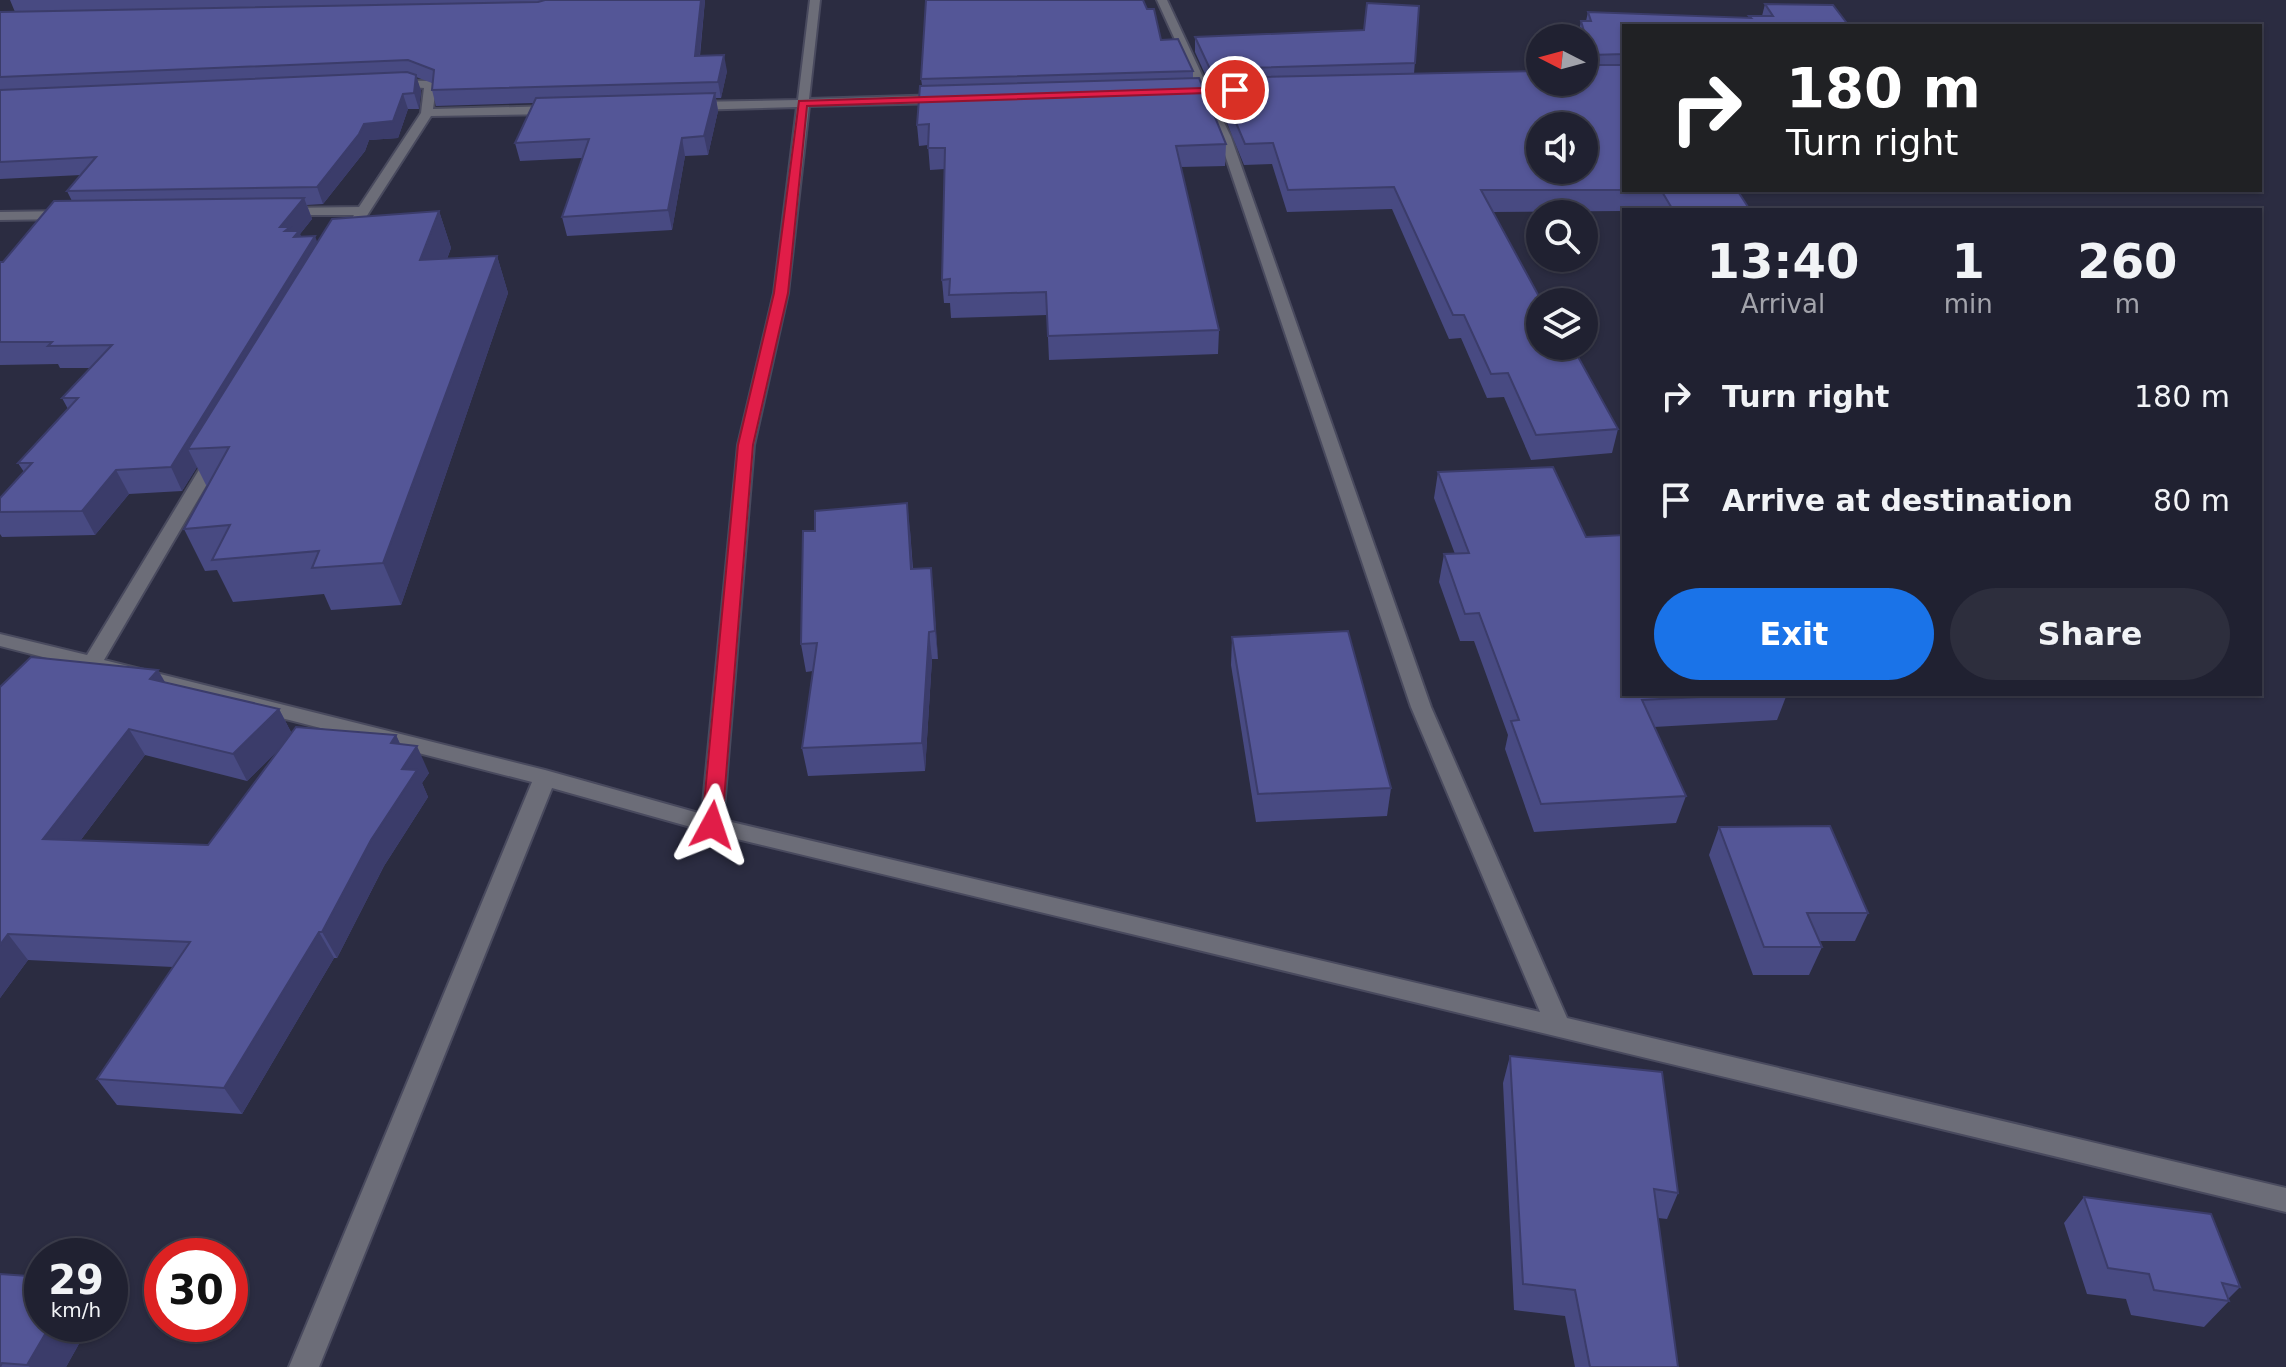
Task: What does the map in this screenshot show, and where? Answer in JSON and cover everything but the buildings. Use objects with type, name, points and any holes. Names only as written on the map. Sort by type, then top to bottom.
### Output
[{"type":"street","points":[[712,825],[746,445],[781,293],[815,0]]},
{"type":"street","points":[[1162,0],[1225,137],[1421,707],[1558,1026]]},
{"type":"street","points":[[337,252],[427,113],[430,87],[426,83],[381,83]]},
{"type":"street","points":[[1165,92],[1251,90]]},
{"type":"street","points":[[677,107],[956,99]]},
{"type":"street","points":[[427,113],[568,109]]},
{"type":"street","points":[[267,212],[361,211]]},
{"type":"street","points":[[0,216],[79,215]]},
{"type":"street","points":[[92,663],[222,444]]},
{"type":"street","points":[[0,640],[545,778],[712,825],[2286,1200]]},
{"type":"street","points":[[304,1367],[545,778]]},
{"type":"route","points":[[712,825],[746,445],[781,293],[802,103],[1235,90]]}]
